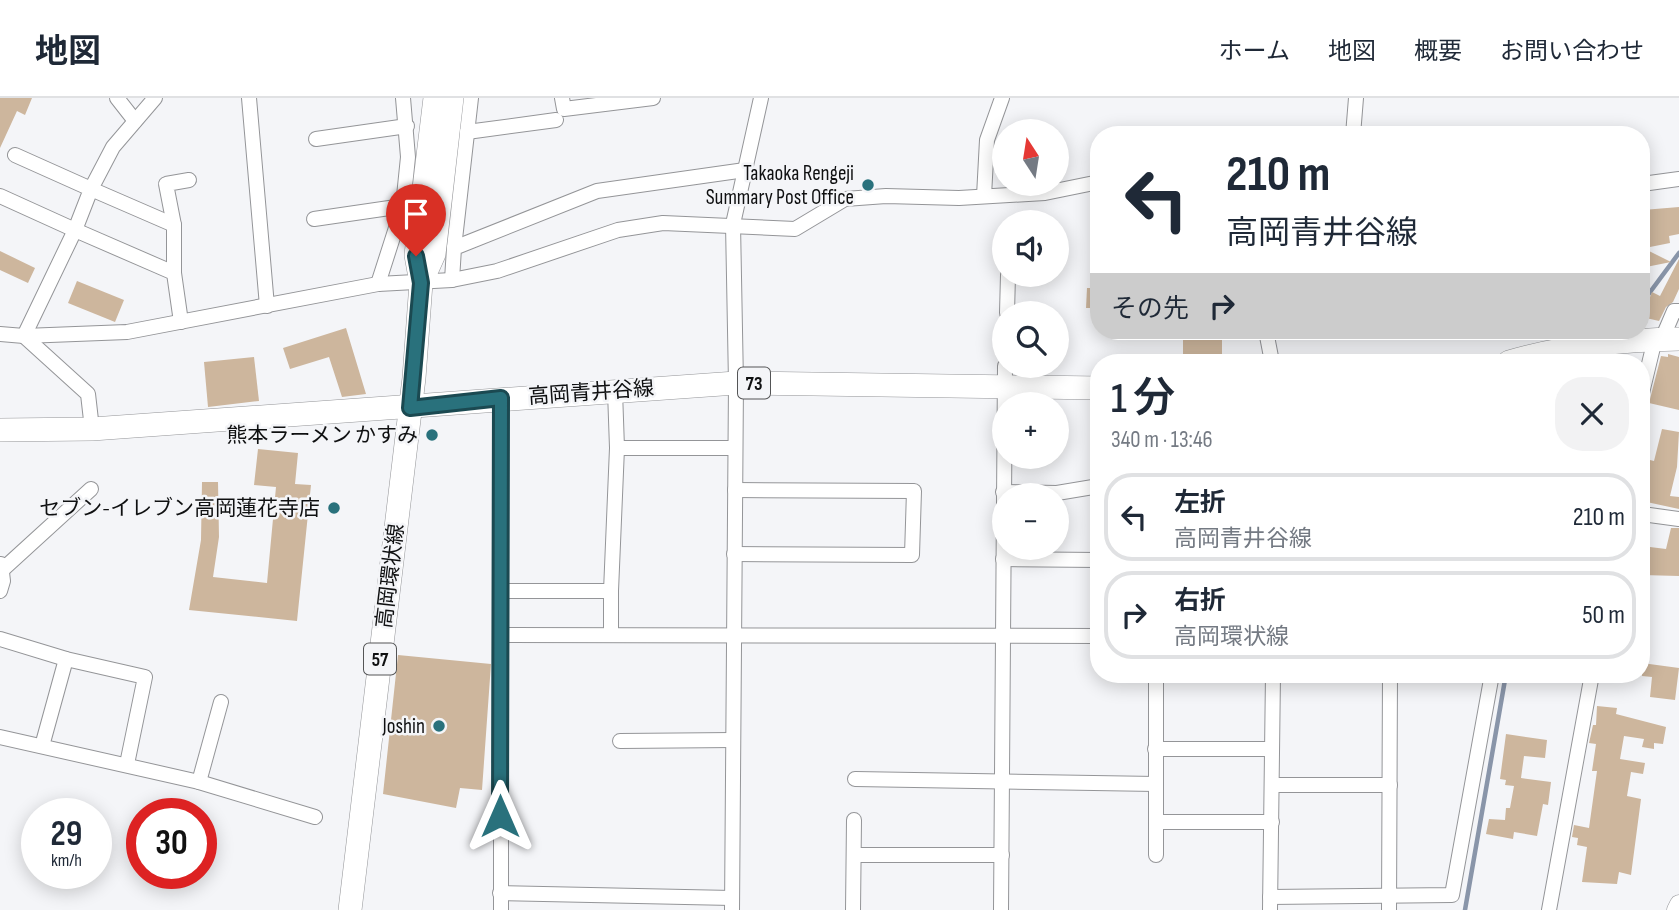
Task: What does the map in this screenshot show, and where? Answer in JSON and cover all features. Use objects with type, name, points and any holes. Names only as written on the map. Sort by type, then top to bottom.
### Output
[{"type":"main road","name":"高岡環状線","points":[[435,98],[435,253]]},
{"type":"main road","name":"高岡環状線","points":[[350,910],[410,408],[421,283],[435,253],[452,98]]},
{"type":"main road","points":[[1537,354],[1665,339]]},
{"type":"main road","name":"高岡青井谷線","points":[[0,430],[92,429],[736,383],[992,376]]},
{"type":"main road","name":"高岡青井谷線","points":[[1020,378],[1090,387]]},
{"type":"street","points":[[117,98],[135,121]]},
{"type":"street","points":[[24,336],[75,230],[91,189],[114,147],[155,98]]},
{"type":"street","points":[[248,98],[267,306]]},
{"type":"street","points":[[378,284],[403,206],[408,156],[402,98]]},
{"type":"street","points":[[453,280],[435,253],[467,131],[471,98]]},
{"type":"street","points":[[562,98],[564,109],[653,98]]},
{"type":"street","points":[[500,893],[732,904],[736,383],[733,224],[761,98]]},
{"type":"street","points":[[984,196],[987,140],[1002,98]]},
{"type":"street","points":[[1354,126],[1356,98]]},
{"type":"street","points":[[467,131],[556,120]]},
{"type":"street","points":[[316,139],[407,126]]},
{"type":"street","points":[[15,155],[174,225]]},
{"type":"street","points":[[435,253],[597,191],[745,170]]},
{"type":"street","points":[[1650,183],[1679,179]]},
{"type":"street","points":[[181,322],[174,273],[174,225],[166,184],[189,180]]},
{"type":"street","points":[[0,334],[24,336],[127,332],[378,284],[453,280],[497,271],[618,230],[663,223],[733,224],[795,229],[845,199],[1045,193],[1090,184]]},
{"type":"street","points":[[0,196],[174,273]]},
{"type":"street","points":[[314,219],[403,206]]},
{"type":"street","points":[[1650,374],[1677,308]]},
{"type":"street","points":[[24,336],[88,394],[92,429]]},
{"type":"street","points":[[1003,483],[1004,378]]},
{"type":"street","points":[[611,635],[617,448],[615,391]]},
{"type":"street","points":[[501,398],[501,910]]},
{"type":"street","points":[[617,448],[734,447]]},
{"type":"street","points":[[1069,491],[1090,488]]},
{"type":"street","points":[[0,591],[1,566],[91,489]]},
{"type":"street","points":[[734,554],[912,555],[914,491],[735,490]]},
{"type":"street","points":[[1650,515],[1679,519]]},
{"type":"street","points":[[1001,910],[1003,560]]},
{"type":"street","points":[[1069,560],[1090,560]]},
{"type":"street","points":[[500,591],[611,591]]},
{"type":"street","points":[[500,635],[1090,636]]},
{"type":"street","points":[[0,639],[65,659],[145,677],[127,765]]},
{"type":"street","points":[[42,746],[65,659]]},
{"type":"street","points":[[1156,683],[1156,855]]},
{"type":"street","points":[[1273,683],[1270,904],[1389,904],[1452,895],[1490,683]]},
{"type":"street","points":[[1389,904],[1390,683]]},
{"type":"street","points":[[1549,910],[1590,683]]},
{"type":"street","points":[[200,782],[221,702]]},
{"type":"street","points":[[0,737],[200,782],[315,817]]},
{"type":"street","points":[[620,741],[733,740]]},
{"type":"street","points":[[1156,749],[1272,749]]},
{"type":"street","points":[[855,779],[1156,784]]},
{"type":"street","points":[[1272,785],[1390,785]]},
{"type":"street","points":[[853,910],[854,820]]},
{"type":"street","points":[[1156,822],[1272,822]]},
{"type":"street","points":[[854,855],[1002,855]]},
{"type":"street","points":[[1676,910],[1679,904]]},
{"type":"building","points":[[0,98],[32,98],[25,115],[17,111],[0,148]]},
{"type":"building","points":[[1679,207],[1679,234],[1669,236],[1670,243],[1650,247],[1650,209]]},
{"type":"building","points":[[0,251],[35,268],[28,283],[0,270]]},
{"type":"building","points":[[1650,252],[1671,262],[1650,266]]},
{"type":"building","points":[[1679,259],[1679,289],[1659,321],[1650,319],[1650,297],[1652,292],[1660,296]]},
{"type":"building","points":[[77,281],[124,300],[115,322],[68,303]]},
{"type":"building","points":[[1087,288],[1090,288],[1090,308],[1086,308]]},
{"type":"building","points":[[346,328],[366,394],[342,397],[329,357],[290,369],[283,348]]},
{"type":"building","points":[[1183,340],[1222,340],[1222,354],[1183,354]]},
{"type":"building","points":[[1668,354],[1679,357],[1679,410],[1650,403],[1661,356],[1668,357]]},
{"type":"building","points":[[254,357],[259,401],[208,407],[204,362]]},
{"type":"building","points":[[1662,429],[1679,432],[1677,467],[1670,496],[1679,497],[1679,509],[1650,503],[1650,460],[1654,461]]},
{"type":"building","points":[[258,449],[298,453],[295,484],[311,485],[297,621],[189,610],[201,540],[202,482],[218,482],[219,537],[213,577],[267,583],[276,487],[254,485]]},
{"type":"building","points":[[1671,528],[1679,528],[1679,576],[1650,575],[1650,547],[1666,549]]},
{"type":"building","name":"Joshin","points":[[398,655],[491,664],[482,790],[460,788],[456,808],[383,794]]},
{"type":"building","points":[[1650,664],[1679,668],[1675,700],[1650,697]]},
{"type":"building","points":[[1597,706],[1617,708],[1616,714],[1666,727],[1663,744],[1654,743],[1654,749],[1642,747],[1644,739],[1624,736],[1620,759],[1645,763],[1643,774],[1631,772],[1627,796],[1641,799],[1631,875],[1619,872],[1617,884],[1582,882],[1587,847],[1577,845],[1578,838],[1572,837],[1574,825],[1589,828],[1597,771],[1592,771],[1596,744],[1589,743],[1593,725],[1596,725]]},
{"type":"building","points":[[1506,734],[1547,740],[1545,758],[1524,756],[1521,778],[1551,782],[1548,805],[1543,804],[1537,836],[1514,832],[1513,839],[1486,834],[1489,819],[1505,820],[1506,808],[1510,808],[1514,786],[1505,785],[1506,780],[1500,779]]},
{"type":"waterway","points":[[1650,292],[1679,253]]},
{"type":"waterway","points":[[1465,910],[1504,683]]},
{"type":"place","name":"Takaoka Rengeji Summary Post Office","points":[[868,185]]},
{"type":"place","name":"熊本ラーメン かすみ","points":[[432,435]]},
{"type":"place","name":"セブン-イレブン高岡蓮花寺店","points":[[334,508]]},
{"type":"place","name":"Joshin","points":[[439,726]]},
{"type":"route","points":[[416,256],[421,283],[410,408],[501,398],[500,816]]}]
